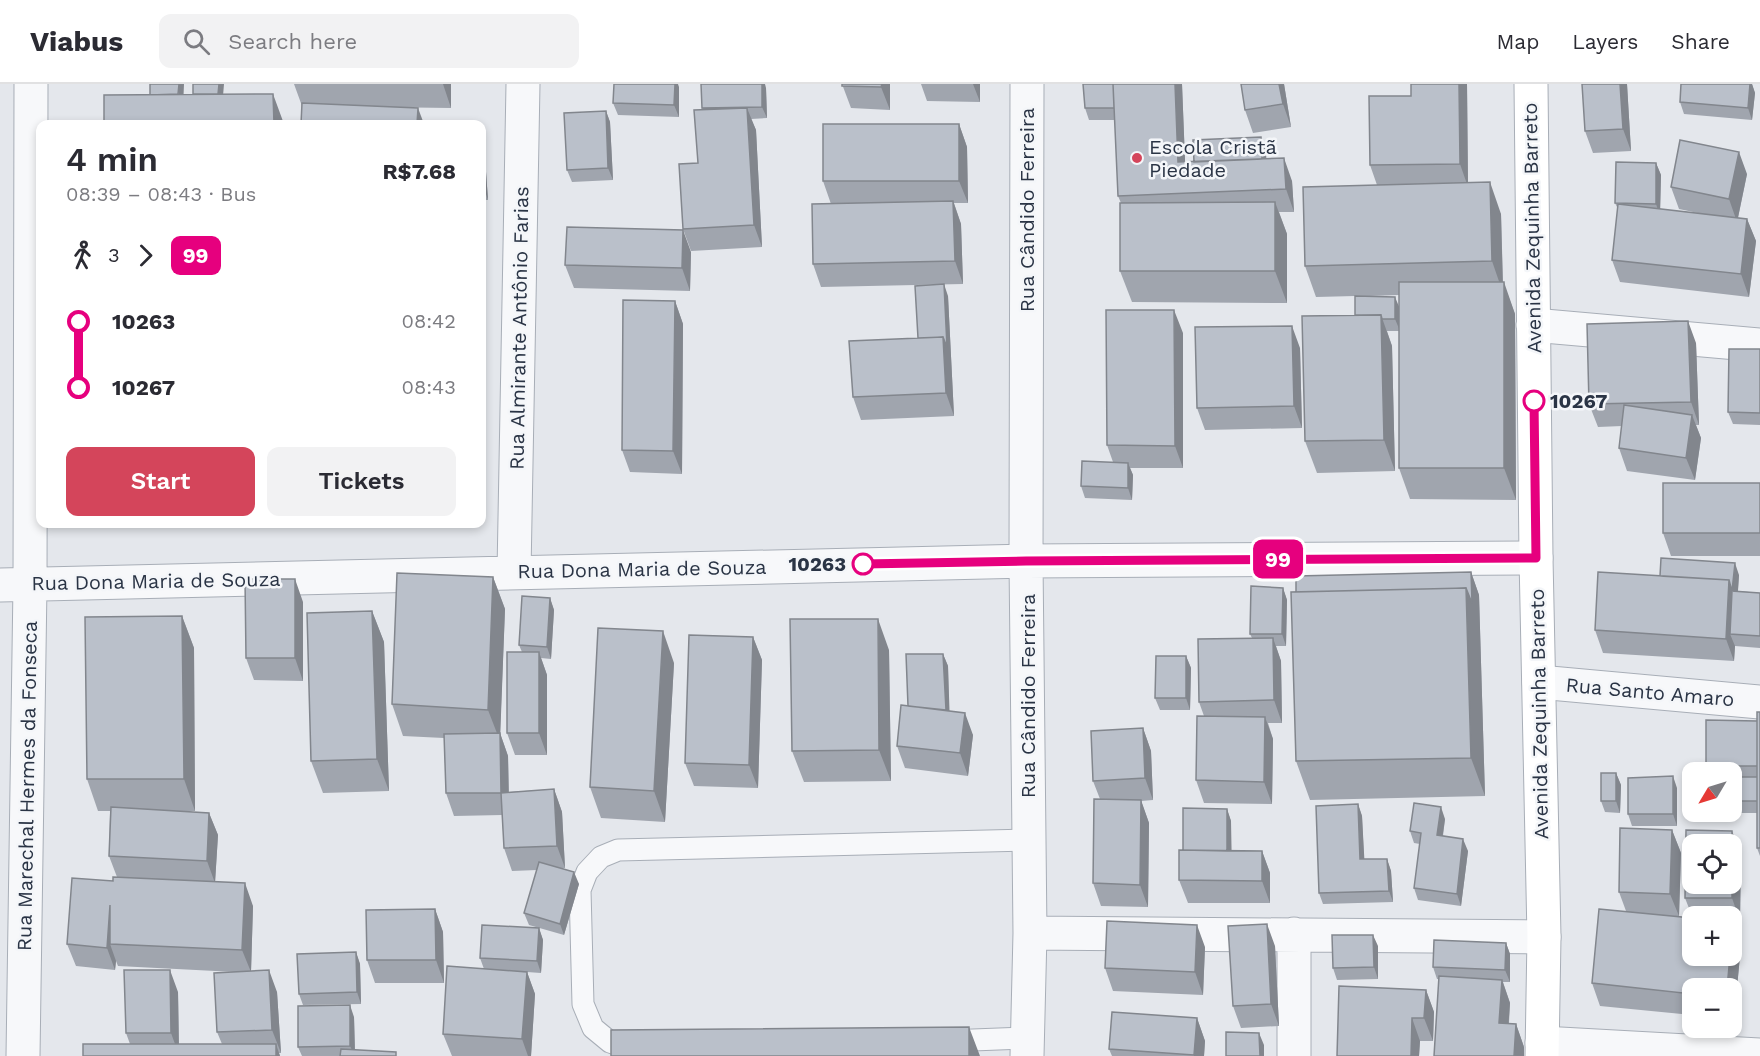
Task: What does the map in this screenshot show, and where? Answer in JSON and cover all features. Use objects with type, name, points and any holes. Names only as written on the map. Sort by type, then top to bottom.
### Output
[{"type":"main road","name":"Avenida Zequinha Barreto","points":[[1531,84],[1536,558],[1544,937],[1542,1050]]},
{"type":"street","name":"Rua Marechal Hermes da Fonseca","points":[[22,1056],[15,585],[31,84]]},
{"type":"street","name":"Rua Almirante Antônio Farias","points":[[514,572],[523,84]]},
{"type":"street","name":"Rua Cândido Ferreira","points":[[1027,1047],[1030,933],[1026,561],[1028,84]]},
{"type":"street","points":[[1533,325],[1760,345]]},
{"type":"street","name":"Rua Dona Maria de Souza","points":[[15,585],[1026,561],[1536,558]]},
{"type":"street","name":"Rua Santo Amaro","points":[[1539,681],[1760,702]]},
{"type":"street","points":[[1030,933],[1544,937]]},
{"type":"street","points":[[1294,934],[1294,1056]]},
{"type":"street","points":[[1542,1050],[1760,1055]]},
{"type":"lane","points":[[653,1049],[630,1049],[610,1042],[593,1028],[583,1004],[580,890],[587,872],[601,857],[618,850],[1029,840]]},
{"type":"lane","points":[[922,1041],[1027,1047]]},
{"type":"building","points":[[150,84],[179,84],[178,94],[150,95]]},
{"type":"building","points":[[193,84],[219,84],[218,94],[193,94]]},
{"type":"building","points":[[614,84],[675,84],[674,105],[613,103]]},
{"type":"building","points":[[701,84],[762,84],[762,107],[702,108]]},
{"type":"building","points":[[842,84],[882,84],[881,87],[842,86]]},
{"type":"building","points":[[1083,84],[1113,84],[1114,108],[1085,108]]},
{"type":"building","points":[[1113,84],[1175,84],[1178,162],[1284,158],[1286,189],[1118,196]]},
{"type":"building","points":[[1241,84],[1279,84],[1283,104],[1245,110]]},
{"type":"building","points":[[1411,84],[1459,84],[1460,164],[1370,165],[1369,96],[1411,96]]},
{"type":"building","points":[[1582,84],[1620,84],[1623,129],[1585,131]]},
{"type":"building","points":[[1681,84],[1750,84],[1748,108],[1680,102]]},
{"type":"building","points":[[273,94],[274,120],[104,120],[104,95]]},
{"type":"building","points":[[302,103],[418,108],[417,120],[301,120]]},
{"type":"building","points":[[747,108],[754,225],[683,229],[679,164],[698,163],[694,110]]},
{"type":"building","points":[[606,111],[608,168],[567,170],[564,113]]},
{"type":"building","points":[[823,124],[959,124],[959,181],[823,181]]},
{"type":"building","points":[[1261,137],[1262,159],[1194,162],[1193,140]]},
{"type":"building","points":[[1680,140],[1739,152],[1729,199],[1671,187]]},
{"type":"building","points":[[1616,162],[1656,163],[1656,204],[1615,203]]},
{"type":"building","points":[[1490,182],[1492,261],[1305,266],[1303,187]]},
{"type":"building","points":[[953,201],[955,261],[813,264],[812,204]]},
{"type":"building","points":[[1275,202],[1275,271],[1120,271],[1120,203]]},
{"type":"building","points":[[1618,204],[1747,219],[1741,274],[1612,260]]},
{"type":"building","points":[[567,227],[683,230],[682,268],[565,265]]},
{"type":"building","points":[[1399,282],[1504,282],[1504,468],[1399,468]]},
{"type":"building","points":[[944,284],[947,347],[943,337],[918,338],[915,286]]},
{"type":"building","points":[[1355,296],[1395,297],[1395,319],[1382,319],[1381,315],[1355,315]]},
{"type":"building","points":[[623,300],[675,301],[673,451],[622,450]]},
{"type":"building","points":[[1106,310],[1174,310],[1175,446],[1107,445]]},
{"type":"building","points":[[1381,315],[1384,440],[1305,441],[1302,316]]},
{"type":"building","points":[[1688,321],[1691,402],[1589,404],[1587,324]]},
{"type":"building","points":[[1292,326],[1294,406],[1197,408],[1195,327]]},
{"type":"building","points":[[943,337],[946,393],[853,397],[849,341]]},
{"type":"building","points":[[1729,349],[1760,349],[1760,413],[1728,412]]},
{"type":"building","points":[[1624,405],[1692,415],[1686,458],[1619,448]]},
{"type":"building","points":[[1082,461],[1128,463],[1128,488],[1081,486]]},
{"type":"building","points":[[1663,483],[1760,483],[1760,533],[1663,533]]},
{"type":"building","points":[[1661,558],[1735,563],[1732,591],[1729,580],[1660,576]]},
{"type":"building","points":[[1471,572],[1472,603],[1466,588],[1296,592],[1296,576]]},
{"type":"building","points":[[1598,572],[1729,580],[1726,639],[1595,630]]},
{"type":"building","points":[[397,573],[493,577],[488,710],[392,704]]},
{"type":"building","points":[[245,579],[295,579],[295,658],[246,658]]},
{"type":"building","points":[[1251,586],[1283,588],[1282,634],[1250,634]]},
{"type":"building","points":[[1466,588],[1471,758],[1296,761],[1291,592]]},
{"type":"building","points":[[1732,591],[1760,593],[1760,636],[1730,634]]},
{"type":"building","points":[[522,596],[550,598],[547,647],[519,645]]},
{"type":"building","points":[[372,611],[377,759],[311,761],[307,613]]},
{"type":"building","points":[[182,616],[184,779],[87,779],[85,617]]},
{"type":"building","points":[[790,619],[878,619],[879,750],[792,751]]},
{"type":"building","points":[[598,628],[663,631],[654,791],[590,787]]},
{"type":"building","points":[[689,635],[753,637],[749,765],[685,763]]},
{"type":"building","points":[[1273,638],[1274,700],[1199,702],[1198,639]]},
{"type":"building","points":[[507,652],[539,652],[539,733],[507,733]]},
{"type":"building","points":[[906,654],[943,654],[946,710],[908,706]]},
{"type":"building","points":[[1156,656],[1186,656],[1186,698],[1155,698]]},
{"type":"building","points":[[901,705],[965,713],[960,753],[897,746]]},
{"type":"building","points":[[1757,712],[1760,712],[1760,848],[1757,848]]},
{"type":"building","points":[[1197,716],[1265,717],[1264,782],[1196,780]]},
{"type":"building","points":[[1706,720],[1757,721],[1757,766],[1742,766],[1742,762],[1706,762]]},
{"type":"building","points":[[1143,728],[1145,778],[1093,781],[1091,731]]},
{"type":"building","points":[[500,733],[501,793],[446,793],[444,734]]},
{"type":"building","points":[[1601,773],[1616,773],[1616,801],[1601,801]]},
{"type":"building","points":[[1673,776],[1673,814],[1628,814],[1628,778]]},
{"type":"building","points":[[1742,777],[1757,777],[1757,801],[1742,801]]},
{"type":"building","points":[[554,789],[557,846],[504,848],[501,793]]},
{"type":"building","points":[[1094,799],[1141,800],[1140,885],[1093,883]]},
{"type":"building","points":[[1414,803],[1441,807],[1437,835],[1463,839],[1457,894],[1414,888],[1421,833],[1410,831]]},
{"type":"building","points":[[1358,804],[1360,859],[1387,859],[1389,891],[1319,893],[1316,806]]},
{"type":"building","points":[[111,807],[209,813],[207,861],[109,856]]},
{"type":"building","points":[[1183,808],[1227,809],[1227,851],[1183,850]]},
{"type":"building","points":[[1620,828],[1672,830],[1670,894],[1619,892]]},
{"type":"building","points":[[1686,830],[1732,831],[1732,834],[1686,834]]},
{"type":"building","points":[[1179,850],[1262,851],[1262,881],[1179,880]]},
{"type":"building","points":[[539,862],[574,872],[560,924],[524,913]]},
{"type":"building","points":[[113,877],[245,883],[242,950],[110,944],[110,905],[107,948],[67,944],[72,878],[113,881]]},
{"type":"building","points":[[1685,894],[1732,894],[1732,898],[1685,898]]},
{"type":"building","points":[[435,909],[436,960],[367,960],[366,910]]},
{"type":"building","points":[[1599,909],[1682,917],[1682,966],[1729,966],[1728,978],[1682,978],[1682,993],[1592,983]]},
{"type":"building","points":[[1107,921],[1197,925],[1195,972],[1105,968]]},
{"type":"building","points":[[1267,924],[1271,1004],[1233,1006],[1228,926]]},
{"type":"building","points":[[482,925],[539,928],[537,961],[480,958]]},
{"type":"building","points":[[1332,935],[1373,935],[1374,967],[1333,968]]},
{"type":"building","points":[[1434,940],[1506,943],[1505,970],[1433,967]]},
{"type":"building","points":[[356,952],[357,992],[299,994],[297,954]]},
{"type":"building","points":[[447,966],[527,972],[522,1039],[443,1034]]},
{"type":"building","points":[[124,970],[170,970],[171,1033],[126,1033]]},
{"type":"building","points":[[269,970],[272,1030],[217,1032],[214,973]]},
{"type":"building","points":[[1439,976],[1502,980],[1499,1023],[1516,1024],[1514,1056],[1434,1056]]},
{"type":"building","points":[[1339,986],[1426,990],[1424,1018],[1412,1018],[1411,1056],[1337,1056]]},
{"type":"building","points":[[350,1005],[350,1046],[298,1047],[298,1006]]},
{"type":"building","points":[[1112,1012],[1197,1018],[1194,1055],[1109,1049]]},
{"type":"building","points":[[969,1027],[969,1056],[611,1056],[611,1030]]},
{"type":"building","points":[[1226,1032],[1259,1033],[1260,1056],[1226,1056]]},
{"type":"building","points":[[83,1044],[276,1044],[276,1056],[83,1056]]},
{"type":"building","points":[[341,1049],[396,1052],[396,1056],[340,1056]]},
{"type":"bus line","name":"99","points":[[863,564],[1536,558],[1534,401]]},
{"type":"place","name":"Escola Cristã Piedade","points":[[1137,158]]},
{"type":"place","name":"10267","points":[[1534,401]]},
{"type":"place","name":"10263","points":[[863,564]]}]
